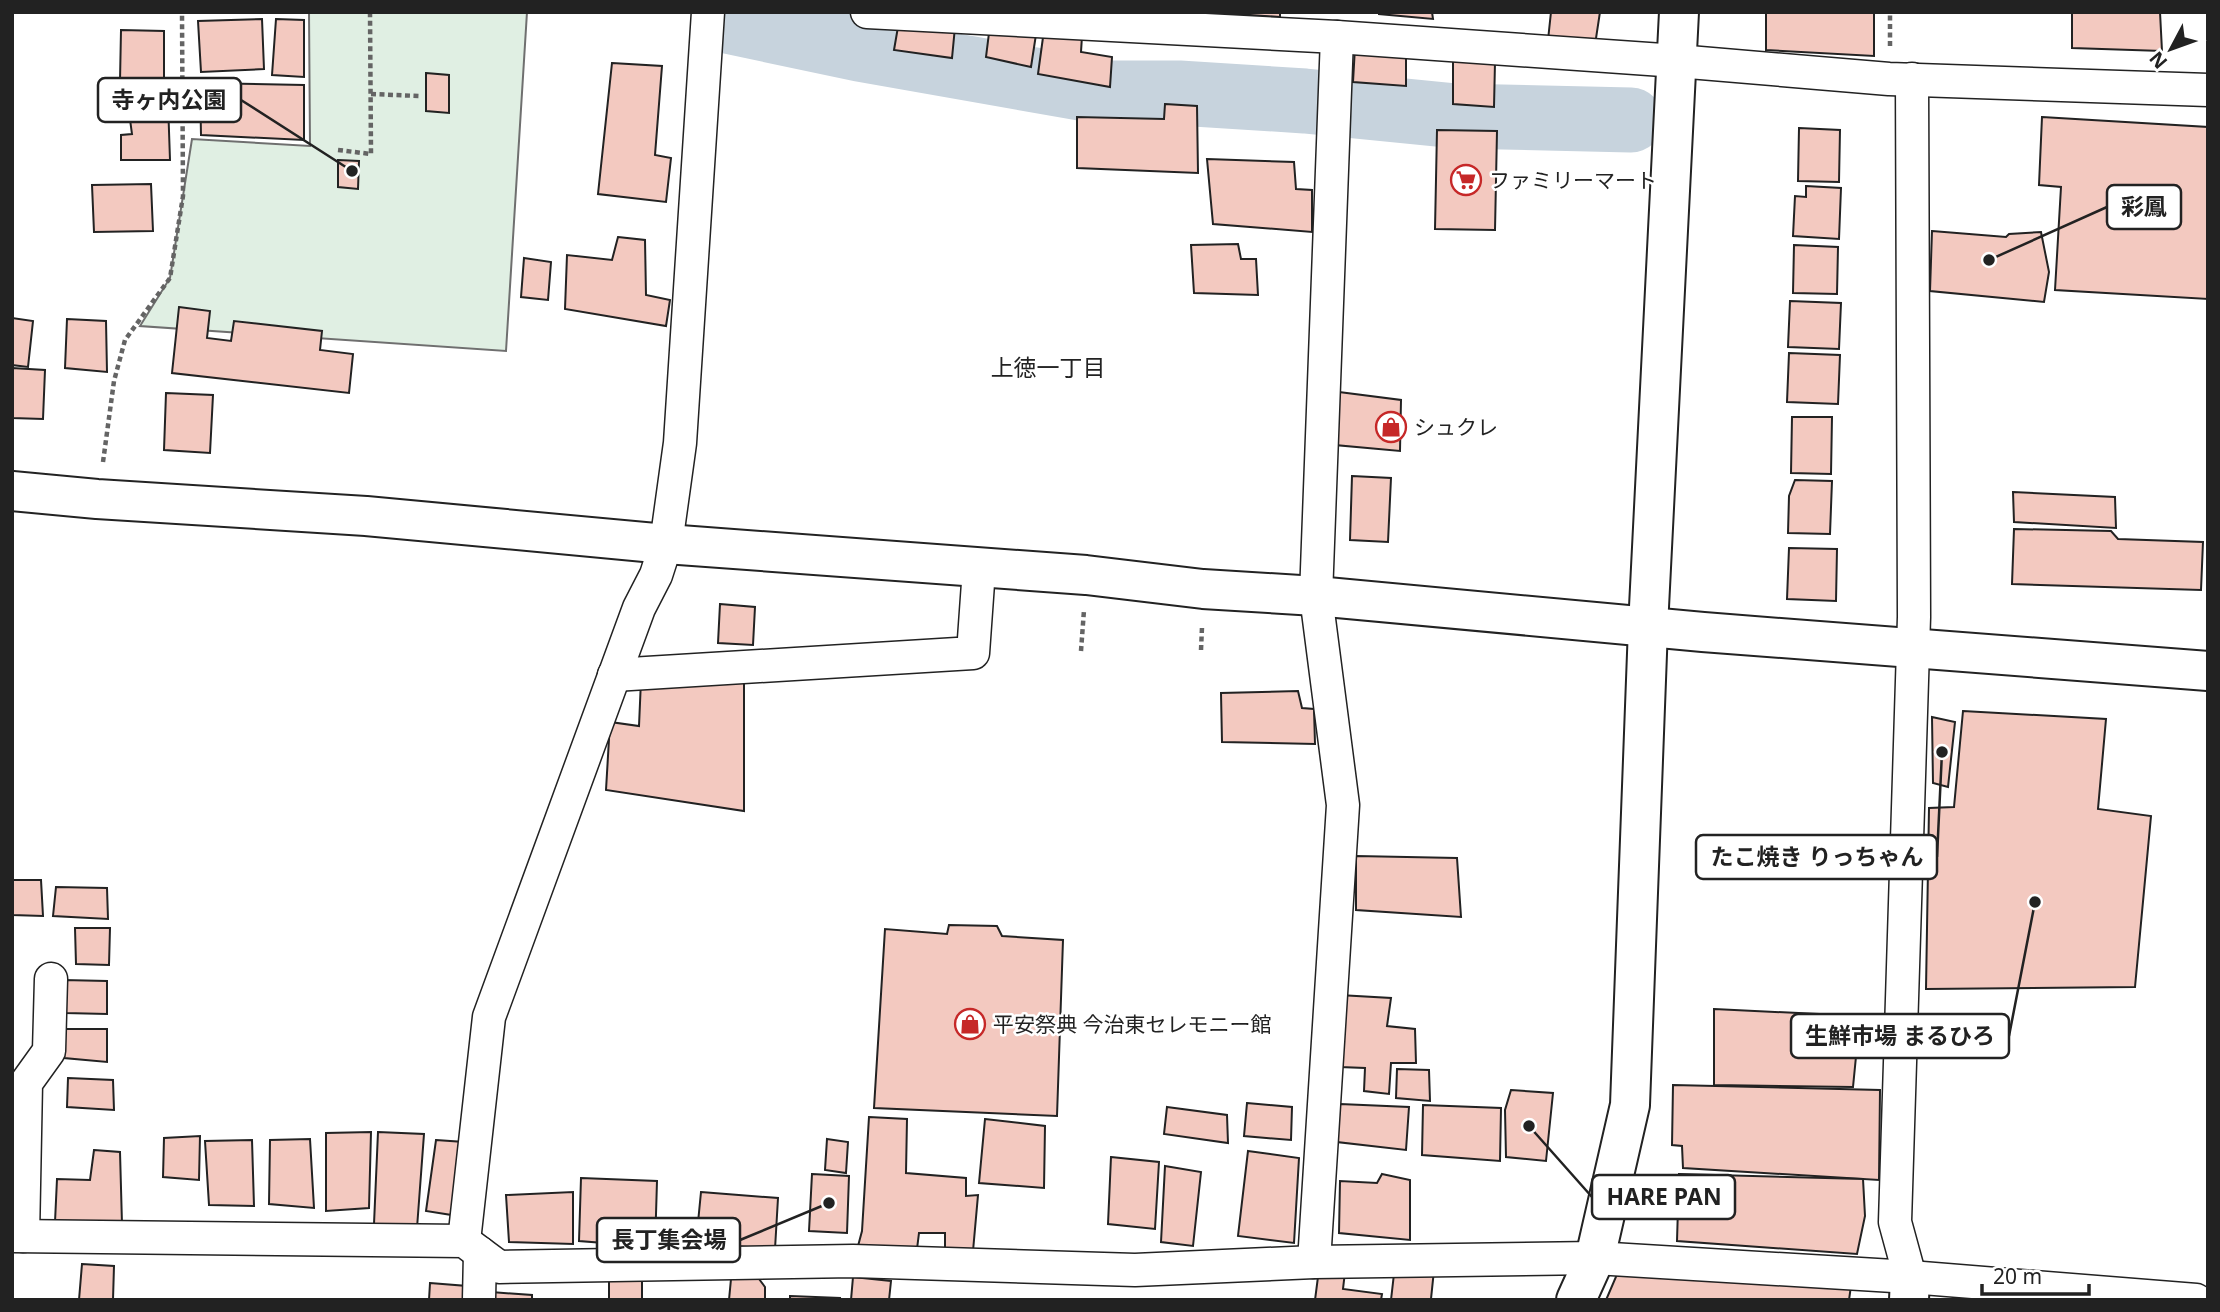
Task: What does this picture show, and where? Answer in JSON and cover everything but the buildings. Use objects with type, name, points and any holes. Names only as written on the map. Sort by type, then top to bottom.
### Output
[{"type":"street","points":[[479,1300],[472,1247],[489,1017],[639,608],[656,575],[666,544],[680,443],[688,348],[708,12]]},
{"type":"street","points":[[867,12],[1299,24],[1337,37],[1913,79],[2208,90]]},
{"type":"street","points":[[1576,1300],[1595,1258],[1630,1105],[1648,627],[1679,12]]},
{"type":"street","points":[[1314,1262],[1343,805],[1316,596],[1337,37]]},
{"type":"street","points":[[1910,1288],[1895,1222],[1913,688],[1913,79]]},
{"type":"street","points":[[12,491],[366,516],[666,544],[1086,575],[1203,589],[1316,596],[1648,627],[2208,671]]},
{"type":"street","points":[[614,675],[973,653],[979,569]]},
{"type":"street","points":[[51,979],[49,1051],[26,1083],[18,1236],[472,1247],[499,1267],[853,1261],[1135,1270],[1314,1262],[1595,1258],[1910,1288],[2196,1300]]},
{"type":"path","points":[[97,499],[114,381],[125,340],[170,278],[183,196],[182,12]]},
{"type":"path","points":[[338,150],[371,154],[370,12]]},
{"type":"path","points":[[370,94],[419,96]]},
{"type":"green space","points":[[309,12],[527,12],[506,351],[140,326],[170,278],[192,139],[310,146]]},
{"type":"waterway","points":[[728,12],[727,21],[859,49],[1109,93],[1179,93],[1305,101],[1456,116],[1631,120]]},
{"type":"place","name":"寺ヶ内公園","points":[[352,171]]},
{"type":"place","name":"ファミリーマート","points":[[1466,180]]},
{"type":"place","name":"彩鳳","points":[[1989,260]]},
{"type":"place","name":"シュクレ","points":[[1391,427]]},
{"type":"place","name":"たこ焼き りっちゃん","points":[[1942,752]]},
{"type":"place","name":"生鮮市場 まるひろ","points":[[2035,902]]},
{"type":"place","name":"平安祭典 今治東セレモニー館","points":[[970,1024]]},
{"type":"place","name":"HARE PAN","points":[[1529,1126]]},
{"type":"place","name":"長丁集会場","points":[[829,1203]]},
{"type":"district","name":"上徳一丁目","points":[[1048,367]]}]
